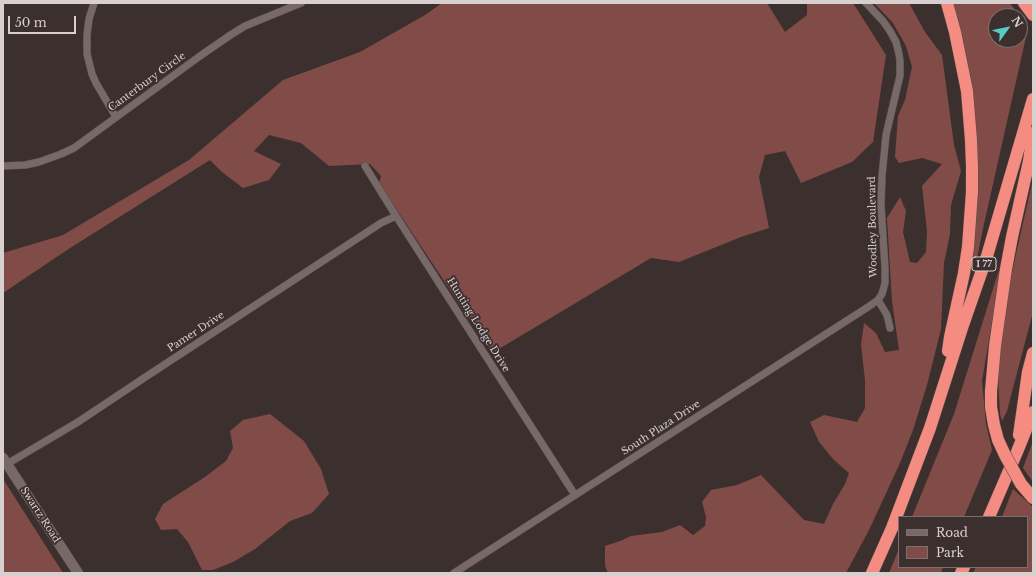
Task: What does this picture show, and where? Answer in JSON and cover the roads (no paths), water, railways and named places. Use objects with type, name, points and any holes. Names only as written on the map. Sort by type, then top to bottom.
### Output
[{"type":"highway","points":[[946,382],[950,337],[968,247],[972,179],[971,140],[966,91],[955,32],[947,3]]},
{"type":"highway","points":[[1024,3],[1033,15]]},
{"type":"highway","name":"I 77","points":[[872,573],[916,468],[946,382],[963,325],[987,256],[1033,99]]},
{"type":"highway","points":[[1033,133],[1029,161],[1006,269],[995,346],[991,391],[991,407],[998,440],[1021,484],[1033,498]]},
{"type":"highway","points":[[1017,452],[1028,372],[1033,353]]},
{"type":"highway","points":[[989,516],[1033,412]]},
{"type":"street","points":[[94,3],[89,19],[87,54],[96,83],[116,116]]},
{"type":"street","name":"Canterbury Circle","points":[[3,166],[25,165],[39,162],[61,154],[79,144],[229,36],[282,6],[301,3]]},
{"type":"street","name":"Woodley Boulevard","points":[[866,3],[890,31],[896,42],[900,61],[900,76],[886,135],[882,176],[881,205],[885,283],[882,294],[878,300]]},
{"type":"street","name":"Hunting Lodge Drive","points":[[365,166],[575,495]]},
{"type":"street","name":"Pamer Drive","points":[[5,461],[78,422],[381,223],[396,216]]},
{"type":"street","points":[[878,300],[887,315],[890,328]]},
{"type":"street","name":"South Plaza Drive","points":[[454,573],[680,426],[878,300]]},
{"type":"street","name":"Swartz Road","points":[[5,461],[78,573]]}]
